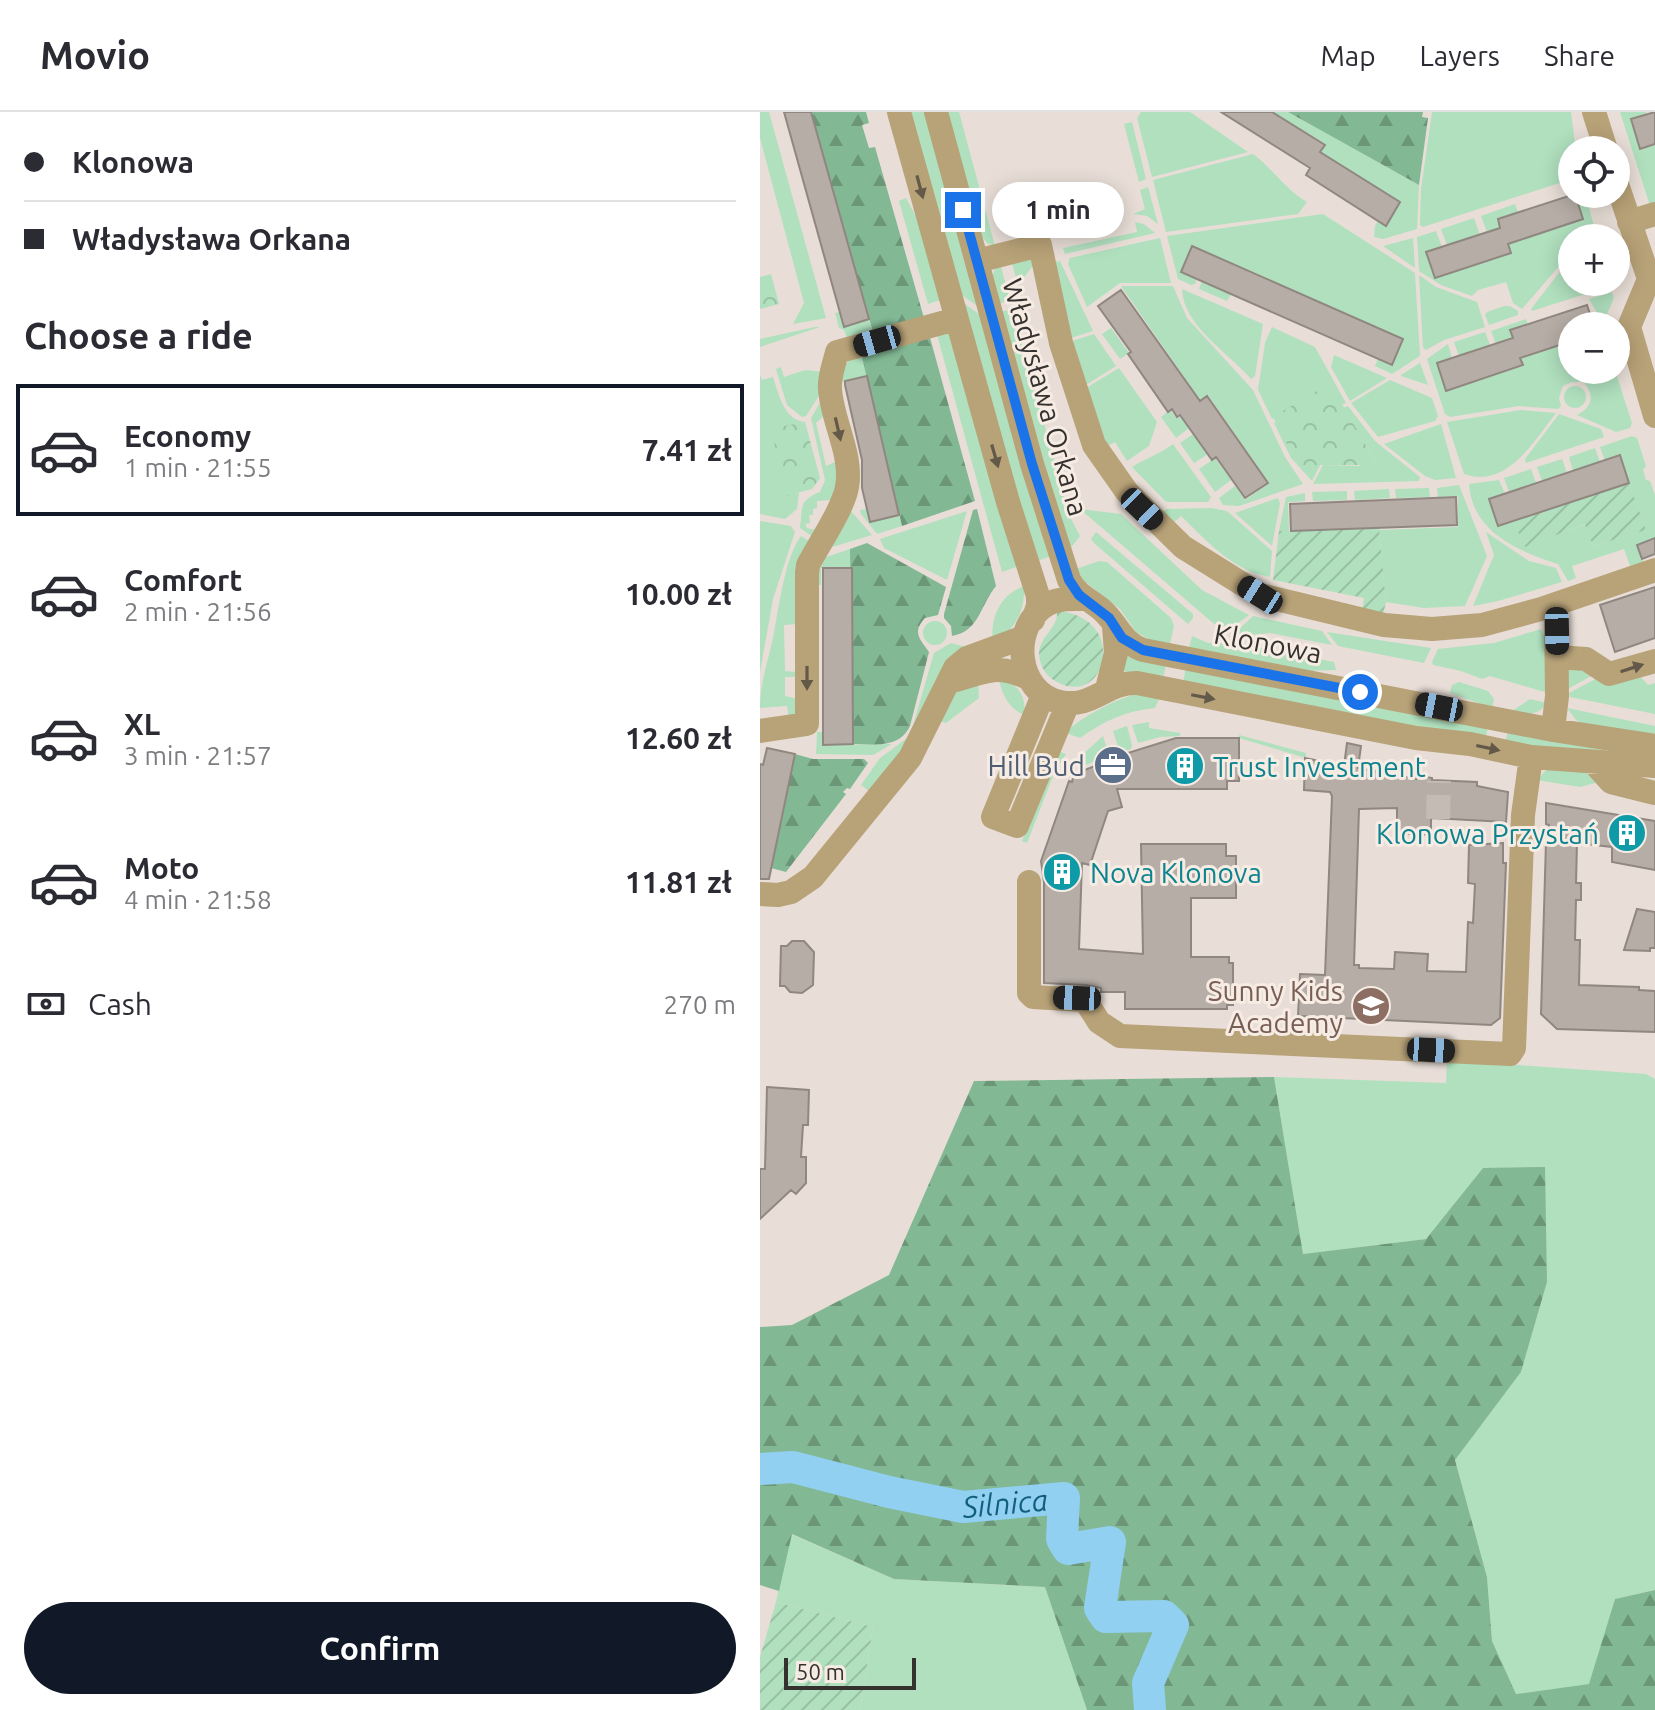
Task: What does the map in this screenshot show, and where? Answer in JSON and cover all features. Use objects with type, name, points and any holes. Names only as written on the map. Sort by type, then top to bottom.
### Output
[{"type":"street","points":[[899,112],[1008,502],[1038,596],[1022,662],[1035,686],[993,817],[1017,826],[1068,703]]},
{"type":"street","name":"Władysława Orkana","points":[[936,112],[1049,520],[1069,580],[1085,599]]},
{"type":"street","points":[[1594,112],[1602,136]]},
{"type":"street","points":[[1625,208],[1649,279],[1629,327],[1643,336],[1655,416]]},
{"type":"street","points":[[1629,222],[1655,214]]},
{"type":"street","points":[[977,261],[1040,245],[1061,343],[1094,445],[1127,492],[1183,547],[1260,595],[1384,625],[1432,629],[1482,625],[1644,574]]},
{"type":"street","points":[[760,731],[807,724],[808,565],[844,498],[848,484],[830,393],[837,352],[956,319]]},
{"type":"street","points":[[760,894],[784,894],[804,886],[813,877],[910,758],[927,727],[938,696],[955,668],[967,658],[1029,628],[1051,602],[1085,599],[1102,610],[1114,626],[1116,653],[1107,689]]},
{"type":"street","points":[[1553,730],[1557,696],[1556,604]]},
{"type":"street","name":"Klonowa","points":[[1114,626],[1122,638],[1143,650],[1553,730],[1655,746]]},
{"type":"street","points":[[1557,657],[1586,659],[1609,674],[1655,661]]},
{"type":"street","points":[[948,682],[993,670],[1010,669],[1068,703],[1090,701],[1117,684],[1137,683],[1416,738],[1470,744],[1531,757],[1655,766]]},
{"type":"street","points":[[1029,882],[1029,993],[1033,997],[1085,1000],[1099,1022],[1120,1036],[1510,1054],[1514,1048],[1523,815],[1531,757]]},
{"type":"street","points":[[1594,763],[1611,782],[1655,793]]},
{"type":"green space","points":[[760,112],[769,112],[826,318],[793,324],[804,303],[760,138]]},
{"type":"green space","points":[[811,112],[866,112],[869,123],[862,125],[869,148],[875,147],[924,318],[873,332]]},
{"type":"green space","points":[[910,112],[925,112],[979,307],[960,294]]},
{"type":"green space","points":[[946,112],[959,112],[995,246],[987,243],[979,233]]},
{"type":"green space","points":[[1141,112],[1190,112],[1248,152],[1152,177],[1137,118]]},
{"type":"green space","points":[[1272,112],[1288,112],[1419,185],[1417,229],[1383,239],[1374,237],[1378,220],[1386,225],[1400,202],[1320,152],[1324,144]]},
{"type":"green space","points":[[1288,112],[1423,112],[1422,117],[1428,118],[1419,185]]},
{"type":"green space","points":[[1432,112],[1571,112],[1574,136],[1558,136],[1558,184],[1423,227],[1420,225],[1421,189]]},
{"type":"green space","points":[[1620,112],[1646,112],[1631,119],[1640,149],[1655,145],[1655,208],[1651,209]]},
{"type":"green space","points":[[1132,122],[1146,179],[1139,182],[1124,124]]},
{"type":"green space","points":[[1253,154],[1307,202],[1298,214],[1166,232],[1153,180]]},
{"type":"green space","points":[[1148,187],[1158,224],[1147,216],[1133,214],[1145,209],[1140,190]]},
{"type":"green space","points":[[906,198],[918,220],[940,300],[928,304],[899,201]]},
{"type":"green space","points":[[1515,204],[1518,212],[1498,219],[1500,228],[1487,232],[1481,216]]},
{"type":"green space","points":[[1579,208],[1589,208],[1593,224],[1568,224],[1583,219]]},
{"type":"green space","points":[[1323,214],[1415,273],[1420,356],[1392,374],[1375,366],[1378,359],[1392,365],[1403,339],[1193,246],[1181,272],[1197,279],[1195,284],[1178,279],[1167,236]]},
{"type":"green space","points":[[1474,218],[1480,235],[1447,245],[1441,229]]},
{"type":"green space","points":[[1135,222],[1144,224],[1155,233],[1065,254],[1063,248],[1137,232]]},
{"type":"green space","points":[[1558,227],[1558,267],[1522,309],[1513,303],[1506,282],[1478,290],[1472,296],[1441,285],[1419,271],[1417,237],[1436,231],[1442,247],[1426,253],[1435,278],[1511,253],[1508,244]]},
{"type":"green space","points":[[1160,238],[1171,283],[1120,283],[1087,307],[1068,264],[1070,258]]},
{"type":"green space","points":[[1413,238],[1415,268],[1383,246]]},
{"type":"green space","points":[[1030,258],[1036,262],[1018,285],[1011,260]]},
{"type":"green space","points":[[1060,261],[1093,331],[1071,338],[1054,262]]},
{"type":"green space","points":[[1000,263],[1010,300],[998,304],[993,277]]},
{"type":"green space","points":[[771,274],[779,304],[760,309],[760,277]]},
{"type":"green space","points":[[1558,274],[1558,296],[1579,296],[1532,311]]},
{"type":"green space","points":[[1419,275],[1436,287],[1477,302],[1485,327],[1444,340],[1426,350],[1423,347]]},
{"type":"green space","points":[[1202,281],[1231,294],[1227,301],[1199,289]]},
{"type":"green space","points":[[1121,286],[1173,286],[1187,318],[1253,390],[1285,457],[1303,484],[1239,506],[1223,505],[1219,498],[1235,486],[1245,500],[1269,483],[1208,395],[1200,400]]},
{"type":"green space","points":[[1182,289],[1263,324],[1255,376],[1251,379],[1198,327],[1184,302]]},
{"type":"green space","points":[[1599,296],[1614,298],[1608,312],[1597,312],[1589,299]]},
{"type":"green space","points":[[962,302],[983,317],[1051,556],[1037,561]]},
{"type":"green space","points":[[1504,306],[1518,311],[1518,315],[1489,325],[1485,315],[1487,312]]},
{"type":"green space","points":[[1013,309],[1069,515],[1080,536],[1069,550],[1000,312]]},
{"type":"green space","points":[[840,312],[844,326],[869,319],[873,332],[847,338],[844,330],[839,328],[835,313]]},
{"type":"green space","points":[[1526,319],[1528,325],[1510,331],[1513,338],[1496,344],[1491,331]]},
{"type":"green space","points":[[820,327],[760,347],[760,339]]},
{"type":"green space","points":[[1272,327],[1315,347],[1346,403],[1341,405],[1330,383],[1272,419],[1258,390],[1265,343]]},
{"type":"green space","points":[[1111,328],[1129,353],[1120,359],[1102,334]]},
{"type":"green space","points":[[949,330],[1019,566],[1002,572],[936,331]]},
{"type":"green space","points":[[1485,332],[1490,345],[1459,356],[1454,342]]},
{"type":"green space","points":[[929,334],[975,501],[902,526],[861,353]]},
{"type":"green space","points":[[1094,334],[1116,366],[1086,385],[1072,341]]},
{"type":"green space","points":[[1448,344],[1452,358],[1437,363],[1447,391],[1522,366],[1520,358],[1558,346],[1558,384],[1568,384],[1563,386],[1558,409],[1519,406],[1450,417],[1445,414],[1427,359]]},
{"type":"green space","points":[[861,353],[867,376],[838,383],[845,364]]},
{"type":"green space","points":[[1334,355],[1387,378],[1350,401],[1331,367]]},
{"type":"green space","points":[[1420,363],[1428,385],[1401,376]]},
{"type":"green space","points":[[781,367],[784,377],[805,370],[823,372],[820,394],[806,416],[802,417],[787,405],[776,369]]},
{"type":"green space","points":[[1119,368],[1157,422],[1149,446],[1127,461],[1115,442],[1105,447],[1086,388]]},
{"type":"green space","points":[[760,375],[762,380],[773,377],[787,412],[805,422],[780,427],[786,495],[799,493],[797,509],[785,519],[760,514]]},
{"type":"green space","points":[[1390,380],[1432,398],[1438,416],[1435,421],[1378,437],[1351,403]]},
{"type":"green space","points":[[1330,383],[1377,465],[1298,465],[1273,417]]},
{"type":"green space","points":[[1585,384],[1619,384],[1632,423],[1630,428],[1616,432],[1577,415],[1586,409],[1590,392]]},
{"type":"green space","points":[[1571,386],[1579,386],[1586,397],[1579,408],[1571,408],[1564,401],[1564,393]]},
{"type":"green space","points":[[822,399],[824,416],[816,423],[826,466],[835,462],[839,474],[831,500],[817,501],[813,515],[809,515],[810,523],[805,524],[807,528],[816,530],[813,537],[800,528],[805,502],[820,492],[825,480],[811,418]]},
{"type":"green space","points":[[1348,406],[1375,441],[1420,477],[1419,481],[1313,484],[1323,465],[1359,466],[1375,461],[1343,408]]},
{"type":"green space","points":[[1170,410],[1177,419],[1183,414],[1192,426],[1176,438],[1161,417]]},
{"type":"green space","points":[[1521,410],[1556,413],[1529,449],[1506,469],[1479,477],[1464,474],[1447,422]]},
{"type":"green space","points":[[1559,414],[1601,429],[1604,437],[1526,463],[1525,459]]},
{"type":"green space","points":[[805,422],[820,478],[812,489],[786,496],[773,437],[779,427]]},
{"type":"green space","points":[[1276,422],[1298,465],[1320,465],[1312,481],[1291,458]]},
{"type":"green space","points":[[1441,424],[1456,478],[1435,480],[1425,476],[1384,444]]},
{"type":"green space","points":[[1196,432],[1211,452],[1194,463],[1180,443]]},
{"type":"green space","points":[[1632,436],[1637,438],[1646,466],[1643,470],[1646,480],[1650,481],[1655,495],[1655,538],[1637,545],[1644,564],[1632,571],[1624,549],[1572,566],[1576,578],[1568,581],[1558,564],[1513,546],[1488,527],[1472,501],[1469,484],[1499,480],[1505,494],[1489,500],[1498,526],[1513,521],[1525,546],[1586,524],[1593,546],[1645,530],[1620,456],[1605,461],[1600,447]]},
{"type":"green space","points":[[1173,444],[1211,497],[1208,502],[1166,502],[1132,467]]},
{"type":"green space","points":[[1595,448],[1600,462],[1573,471],[1569,457]]},
{"type":"green space","points":[[1215,458],[1231,480],[1215,492],[1199,469]]},
{"type":"green space","points":[[1562,459],[1567,473],[1542,481],[1537,467]]},
{"type":"green space","points":[[1531,469],[1536,483],[1509,492],[1504,478]]},
{"type":"green space","points":[[1629,483],[1646,530],[1593,546],[1585,524],[1525,547],[1513,521]]},
{"type":"green space","points":[[1459,485],[1487,556],[1465,606],[1424,608],[1386,602],[1379,530],[1458,527],[1458,496],[1438,497],[1437,488]]},
{"type":"green space","points":[[1429,488],[1430,497],[1396,498],[1395,489]]},
{"type":"green space","points":[[1389,489],[1390,498],[1355,500],[1354,491]]},
{"type":"green space","points":[[1347,491],[1347,500],[1313,501],[1312,492]]},
{"type":"green space","points":[[1305,493],[1305,501],[1288,502],[1289,531],[1279,531],[1286,497]]},
{"type":"green space","points":[[1278,498],[1280,503],[1272,546],[1235,513]]},
{"type":"green space","points":[[1211,508],[1227,511],[1272,551],[1270,577],[1232,562],[1181,516],[1172,524],[1162,514],[1166,509]]},
{"type":"green space","points":[[977,509],[996,586],[974,623],[952,636],[951,626],[944,614],[973,510]]},
{"type":"green space","points":[[1080,509],[1121,514],[1202,590],[1249,615],[1228,631],[1213,623]]},
{"type":"green space","points":[[850,510],[872,535],[829,548]]},
{"type":"green space","points":[[860,510],[899,515],[902,526],[877,534],[861,514]]},
{"type":"green space","points":[[967,511],[947,580],[884,548],[880,539]]},
{"type":"green space","points":[[760,521],[791,526],[795,532],[773,599],[760,672]]},
{"type":"green space","points":[[1379,528],[1386,602],[1383,615],[1362,611],[1364,598],[1273,580],[1279,531]]},
{"type":"green space","points":[[1096,532],[1193,614],[1188,624],[1095,544],[1091,539]]},
{"type":"green space","points":[[1486,532],[1529,561],[1556,568],[1562,582],[1473,606],[1494,555]]},
{"type":"green space","points":[[801,536],[812,543],[797,624],[784,625],[785,671],[797,672],[795,677],[785,677],[785,696],[798,699],[799,713],[789,719],[787,706],[760,708],[760,698],[787,569]]},
{"type":"green space","points":[[867,543],[946,587],[938,615],[925,618],[919,628],[919,636],[929,652],[910,726],[893,742],[853,744],[850,549]]},
{"type":"green space","points":[[850,549],[852,568],[821,568],[821,585],[816,585],[820,559]]},
{"type":"green space","points":[[1099,561],[1107,562],[1171,618],[1174,626],[1170,644],[1150,640],[1136,632],[1120,609],[1084,581],[1076,569]]},
{"type":"green space","points":[[1024,586],[1018,619],[1008,632],[993,643],[993,624],[998,608],[1009,595]]},
{"type":"green space","points":[[1057,611],[1080,617],[1094,628],[1102,642],[1103,658],[1098,672],[1089,682],[1076,687],[1050,677],[1040,660],[1040,646],[1057,618]]},
{"type":"green space","points":[[1253,616],[1322,631],[1332,645],[1270,633],[1241,636],[1236,632]]},
{"type":"green space","points":[[935,621],[946,628],[947,633],[940,644],[935,645],[924,638],[923,633],[930,622]]},
{"type":"green space","points":[[1541,629],[1546,639],[1545,692],[1490,676],[1482,679],[1433,665],[1432,662],[1438,649],[1494,643]]},
{"type":"green space","points":[[1327,632],[1431,648],[1424,663],[1338,646]]},
{"type":"green space","points":[[1192,636],[1208,643],[1236,643],[1334,662],[1336,670],[1301,671],[1189,648]]},
{"type":"green space","points":[[951,643],[973,649],[936,679],[908,744],[870,792],[861,785],[880,758],[910,736],[934,653]]},
{"type":"green space","points":[[1127,656],[1166,664],[1163,679],[1123,671]]},
{"type":"green space","points":[[1572,665],[1597,673],[1564,691],[1565,673]]},
{"type":"green space","points":[[1186,667],[1488,726],[1485,741],[1183,683]]},
{"type":"green space","points":[[1638,674],[1648,685],[1655,683],[1655,714],[1570,697],[1569,693],[1601,676]]},
{"type":"green space","points":[[998,676],[1019,691],[1024,701],[1024,715],[1006,699]]},
{"type":"green space","points":[[978,678],[979,698],[946,723],[940,721],[955,692]]},
{"type":"green space","points":[[1459,682],[1488,691],[1494,699],[1492,708],[1450,693],[1452,685]]},
{"type":"green space","points":[[1140,694],[1160,697],[1155,708],[1115,718],[1080,738],[1066,733],[1100,709]]},
{"type":"green space","points":[[1530,699],[1547,703],[1535,712],[1512,711]]},
{"type":"green space","points":[[1567,708],[1655,726],[1655,740],[1585,725],[1576,720]]},
{"type":"green space","points":[[1149,722],[1149,728],[1180,733],[1180,736],[1138,743],[1132,725]]},
{"type":"green space","points":[[1127,726],[1131,749],[1120,753],[1113,731]]},
{"type":"green space","points":[[1508,730],[1655,761],[1505,745]]},
{"type":"green space","points":[[817,732],[823,732],[823,745],[892,744],[873,755],[816,754]]},
{"type":"green space","points":[[1239,735],[1306,753],[1306,758],[1239,738]]},
{"type":"green space","points":[[1103,736],[1109,755],[1086,765],[1081,756]]},
{"type":"green space","points":[[1058,751],[1066,754],[1055,771],[1027,843],[1022,841]]},
{"type":"green space","points":[[795,754],[813,759],[864,759],[868,763],[850,789],[843,792],[846,794],[786,872],[771,868]]},
{"type":"green space","points":[[1548,768],[1582,769],[1599,782],[1580,787],[1537,780]]},
{"type":"green space","points":[[1447,1060],[1646,1074],[1655,1079],[1655,1590],[1615,1599],[1590,1684],[1516,1694],[1492,1641],[1487,1577],[1455,1460],[1521,1372],[1547,1282],[1483,1168],[1426,1239],[1303,1254],[1274,1077],[1446,1083]]},
{"type":"green space","points":[[1274,1077],[1303,1254],[1426,1239],[1483,1168],[1545,1167],[1547,1282],[1521,1372],[1455,1460],[1487,1577],[1492,1641],[1516,1694],[1589,1684],[1615,1599],[1655,1590],[1655,1710],[1087,1710],[1045,1587],[894,1579],[792,1534],[779,1591],[760,1585],[760,1327],[792,1325],[889,1275],[974,1081]]},
{"type":"green space","points":[[791,1534],[894,1579],[1045,1587],[1087,1710],[860,1710],[873,1627],[776,1602]]},
{"type":"green space","points":[[776,1602],[873,1627],[860,1710],[760,1710],[760,1657]]},
{"type":"building","points":[[784,112],[811,112],[869,319],[844,327]]},
{"type":"building","points":[[1221,112],[1272,112],[1325,145],[1320,152],[1400,202],[1386,226],[1306,175],[1310,168]]},
{"type":"building","points":[[1655,112],[1655,144],[1640,149],[1631,119]]},
{"type":"building","points":[[1558,200],[1558,208],[1579,208],[1583,219],[1558,224],[1558,227],[1508,244],[1511,253],[1435,278],[1426,252],[1500,228],[1498,219]]},
{"type":"building","points":[[1192,246],[1403,339],[1392,365],[1181,272]]},
{"type":"building","points":[[1121,290],[1200,401],[1207,396],[1268,483],[1245,498],[1216,457],[1212,460],[1180,415],[1177,417],[1172,409],[1168,412],[1098,306]]},
{"type":"building","points":[[1587,305],[1589,312],[1565,312]]},
{"type":"building","points":[[1558,314],[1558,346],[1520,358],[1523,365],[1446,391],[1437,363],[1513,338],[1510,330]]},
{"type":"building","points":[[867,376],[899,515],[870,522],[862,488],[862,460],[845,385],[845,381]]},
{"type":"building","points":[[1620,455],[1629,483],[1498,526],[1489,499]]},
{"type":"building","points":[[1456,497],[1457,525],[1291,531],[1290,504]]},
{"type":"building","points":[[1655,538],[1655,554],[1642,559],[1637,545]]},
{"type":"building","points":[[823,568],[852,568],[853,744],[823,745]]},
{"type":"building","points":[[1655,587],[1655,638],[1615,652],[1600,605]]},
{"type":"building","points":[[1176,738],[1239,738],[1239,781],[1227,781],[1227,789],[1117,789],[1122,807],[1108,811],[1090,865],[1082,863],[1079,949],[1143,954],[1141,844],[1226,844],[1226,856],[1236,856],[1236,898],[1191,898],[1191,957],[1229,957],[1229,963],[1233,963],[1233,1005],[1227,1005],[1227,1009],[1125,1009],[1125,992],[1101,992],[1101,988],[1086,985],[1044,983],[1044,882],[1041,861],[1069,781],[1072,782],[1074,774],[1102,761]]},
{"type":"building","points":[[1347,743],[1361,746],[1358,768],[1416,779],[1416,775],[1432,780],[1477,782],[1477,786],[1508,792],[1506,822],[1431,818],[1431,835],[1397,833],[1397,808],[1359,809],[1354,965],[1359,965],[1359,968],[1394,969],[1395,952],[1428,954],[1427,971],[1466,972],[1468,922],[1473,923],[1475,884],[1468,883],[1469,845],[1503,843],[1503,863],[1506,863],[1500,1018],[1491,1025],[1298,1016],[1300,974],[1325,975],[1332,796],[1330,792],[1304,790],[1305,758],[1344,766]]},
{"type":"building","points":[[767,748],[795,754],[769,879],[760,879],[760,764],[763,765]]},
{"type":"building","points":[[1546,803],[1655,821],[1655,870],[1612,862],[1612,847],[1577,843],[1576,883],[1581,883],[1581,900],[1576,900],[1575,940],[1580,940],[1579,985],[1639,987],[1639,990],[1655,991],[1655,1032],[1557,1029],[1541,1014],[1546,841],[1549,841]]},
{"type":"building","points":[[1637,909],[1655,912],[1655,948],[1650,948],[1650,951],[1624,950]]},
{"type":"building","points":[[792,941],[804,941],[814,952],[813,985],[802,993],[790,992],[785,986],[780,986],[781,946],[787,946]]},
{"type":"building","points":[[767,1087],[809,1090],[808,1125],[803,1125],[801,1157],[806,1157],[806,1183],[796,1194],[791,1190],[760,1219],[760,1169],[765,1169]]},
{"type":"waterway","name":"Silnica","points":[[760,1469],[793,1467],[963,1507],[1064,1498],[1062,1539],[1068,1549],[1110,1542],[1100,1608],[1106,1617],[1164,1616],[1173,1625],[1148,1683],[1150,1710]]},
{"type":"tunnel","points":[[1438,819],[1439,781]]},
{"type":"place","name":"Hill Bud","points":[[1113,765]]},
{"type":"place","name":"Trust Investment","points":[[1185,766]]},
{"type":"place","name":"Klonowa Przystań","points":[[1627,833]]},
{"type":"place","name":"Nova Klonova","points":[[1062,872]]},
{"type":"place","name":"Sunny Kids Academy","points":[[1371,1006]]},
{"type":"route","points":[[963,210],[1032,464],[1073,588],[1102,610],[1122,638],[1143,650],[1360,692]]}]
